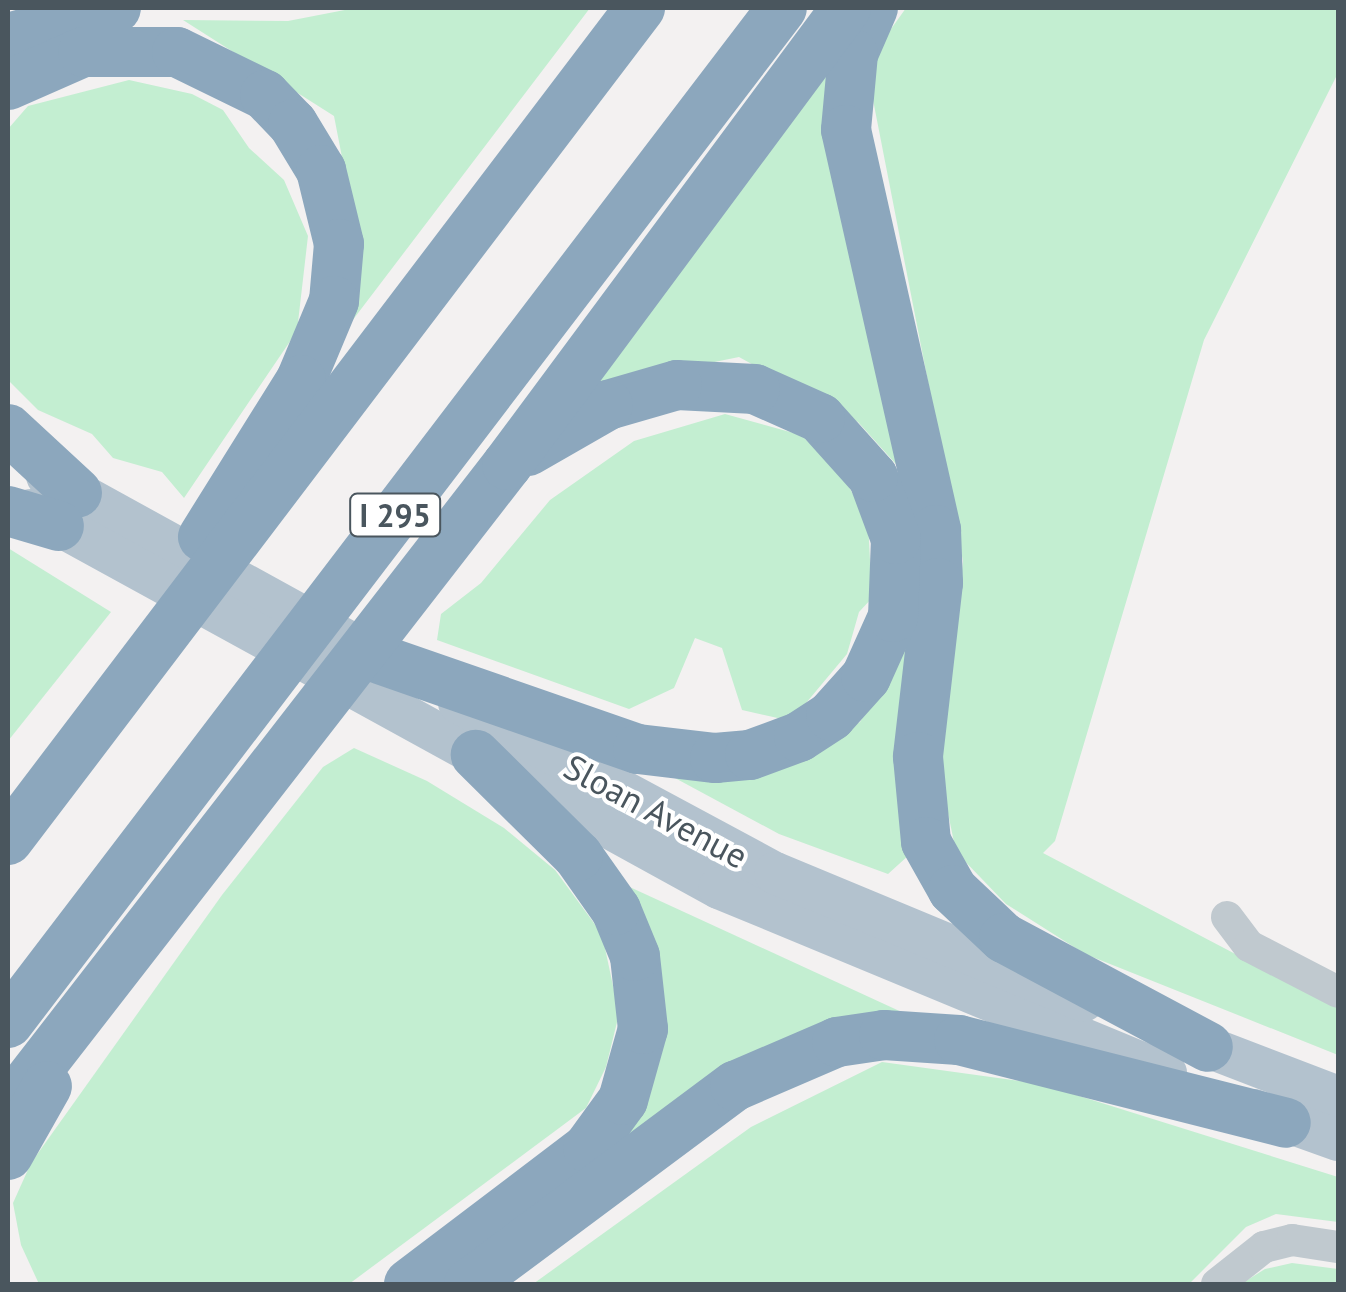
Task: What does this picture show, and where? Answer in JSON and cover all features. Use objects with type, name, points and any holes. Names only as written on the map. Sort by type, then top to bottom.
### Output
[{"type":"highway","points":[[8,38],[116,8]]},
{"type":"highway","points":[[8,840],[640,8]]},
{"type":"highway","name":"I 295","points":[[8,1023],[782,8]]},
{"type":"highway","points":[[8,1108],[128,959],[507,464],[846,8]]},
{"type":"highway","points":[[873,8],[854,54],[846,130],[936,530],[938,583],[918,758],[926,842],[954,890],[1004,938],[1208,1047]]},
{"type":"highway","points":[[8,86],[63,58],[102,49],[157,48],[194,57],[265,96],[303,138],[328,188],[340,264],[328,320],[301,380],[209,522],[162,635]]},
{"type":"highway","points":[[464,722],[695,758],[750,754],[798,737],[850,698],[880,654],[896,604],[896,540],[873,477],[830,426],[770,393],[709,382],[660,388],[608,405],[507,464]]},
{"type":"highway","points":[[8,429],[68,509]]},
{"type":"highway","points":[[8,512],[68,509]]},
{"type":"highway","points":[[382,660],[464,722],[578,856],[616,910],[639,976],[642,1029],[623,1100],[588,1148],[408,1284]]},
{"type":"highway","points":[[8,1156],[128,959]]},
{"type":"highway","points":[[469,1284],[735,1086],[837,1042],[898,1035],[959,1040],[1286,1123]]},
{"type":"main road","name":"Sloan Avenue","points":[[8,454],[68,509],[464,722],[775,874],[1338,1097]]},
{"type":"main road","name":"Sloan Avenue","points":[[8,497],[68,509],[382,660]]},
{"type":"main road","name":"Sloan Avenue","points":[[464,722],[760,907],[1286,1123],[1338,1140]]},
{"type":"lane","points":[[1227,917],[1249,946],[1338,992]]},
{"type":"lane","points":[[1217,1284],[1264,1246],[1292,1240],[1338,1248]]},
{"type":"green space","points":[[355,8],[590,8],[352,321],[360,250],[334,116],[183,20],[288,21]]},
{"type":"green space","points":[[906,8],[1338,8],[1338,73],[1204,340],[1055,841],[1043,853],[1338,1008],[1338,1055],[1085,954],[1006,904],[956,852],[940,774],[963,561],[866,64]]},
{"type":"green space","points":[[828,59],[904,473],[858,422],[739,357],[587,388]]},
{"type":"green space","points":[[129,80],[192,94],[223,110],[249,148],[284,180],[308,236],[297,331],[184,498],[162,472],[113,458],[92,434],[38,410],[8,380],[8,129],[28,106]]},
{"type":"green space","points":[[725,414],[801,435],[842,474],[868,522],[872,598],[859,612],[847,654],[791,721],[742,710],[722,648],[695,638],[674,688],[629,709],[437,640],[441,614],[481,583],[550,500],[634,441]]},
{"type":"green space","points":[[8,548],[111,612],[8,741]]},
{"type":"green space","points":[[917,644],[909,855],[888,874],[779,834],[649,764],[762,772],[860,722],[901,650]]},
{"type":"green space","points":[[354,748],[427,781],[504,828],[555,870],[602,934],[619,1014],[606,1067],[586,1108],[349,1284],[39,1284],[21,1245],[13,1203],[31,1163],[222,895],[323,767]]},
{"type":"green space","points":[[621,883],[919,1020],[621,1144]]},
{"type":"green space","points":[[882,1062],[1041,1084],[1338,1177],[1338,1222],[1276,1214],[1246,1227],[1189,1284],[533,1284],[751,1127]]},
{"type":"green space","points":[[1292,1263],[1338,1269],[1338,1284],[1241,1284],[1265,1269]]}]
